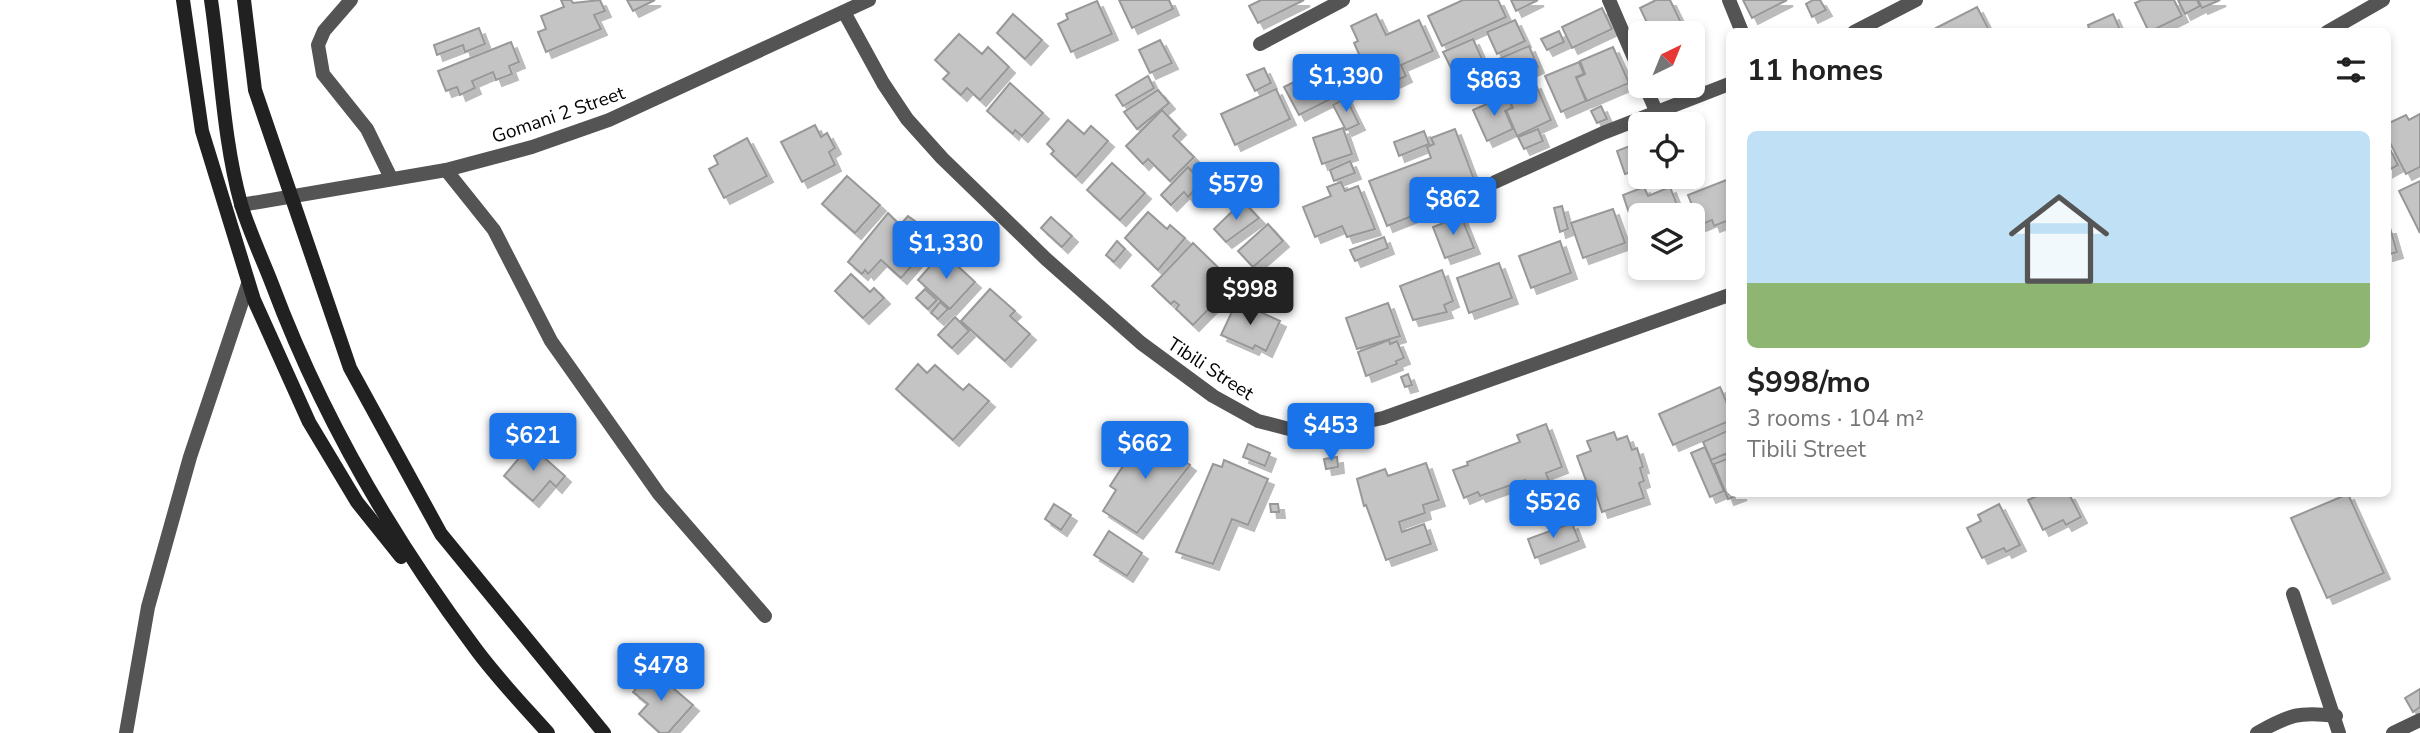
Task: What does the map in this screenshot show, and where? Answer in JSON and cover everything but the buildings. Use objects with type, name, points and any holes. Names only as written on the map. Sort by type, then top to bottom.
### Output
[{"type":"main road","points":[[183,0],[202,131],[248,284],[309,422],[357,502],[548,733]]},
{"type":"main road","points":[[211,0],[227,127],[242,205],[285,319],[357,470],[403,547],[477,650]]},
{"type":"main road","points":[[244,0],[255,90],[289,197],[350,368],[441,534],[604,733]]},
{"type":"street","points":[[351,0],[324,31],[318,44],[323,74],[367,129],[391,178]]},
{"type":"street","name":"Gomani 2 Street","points":[[242,205],[446,170],[531,147],[609,120],[869,0]]},
{"type":"street","points":[[1260,44],[1343,0]]},
{"type":"street","points":[[1609,0],[1628,44]]},
{"type":"street","points":[[1728,0],[1740,28]]},
{"type":"street","points":[[1862,28],[1916,0]]},
{"type":"street","points":[[2334,28],[2383,0]]},
{"type":"street","name":"Tibili Street","points":[[844,12],[906,119],[942,158],[1046,259],[1141,343],[1213,396],[1258,421],[1293,430],[1321,431],[1383,418],[1726,296]]},
{"type":"street","points":[[1659,112],[1726,85]]},
{"type":"street","points":[[1495,182],[1628,125]]},
{"type":"street","points":[[446,170],[494,230],[551,341],[659,494],[765,616]]},
{"type":"street","points":[[126,733],[148,607],[190,457],[248,284]]},
{"type":"street","points":[[2293,594],[2336,716],[2339,733]]},
{"type":"street","points":[[2257,733],[2288,716],[2305,712],[2336,716]]},
{"type":"street","points":[[2393,733],[2420,720]]}]
